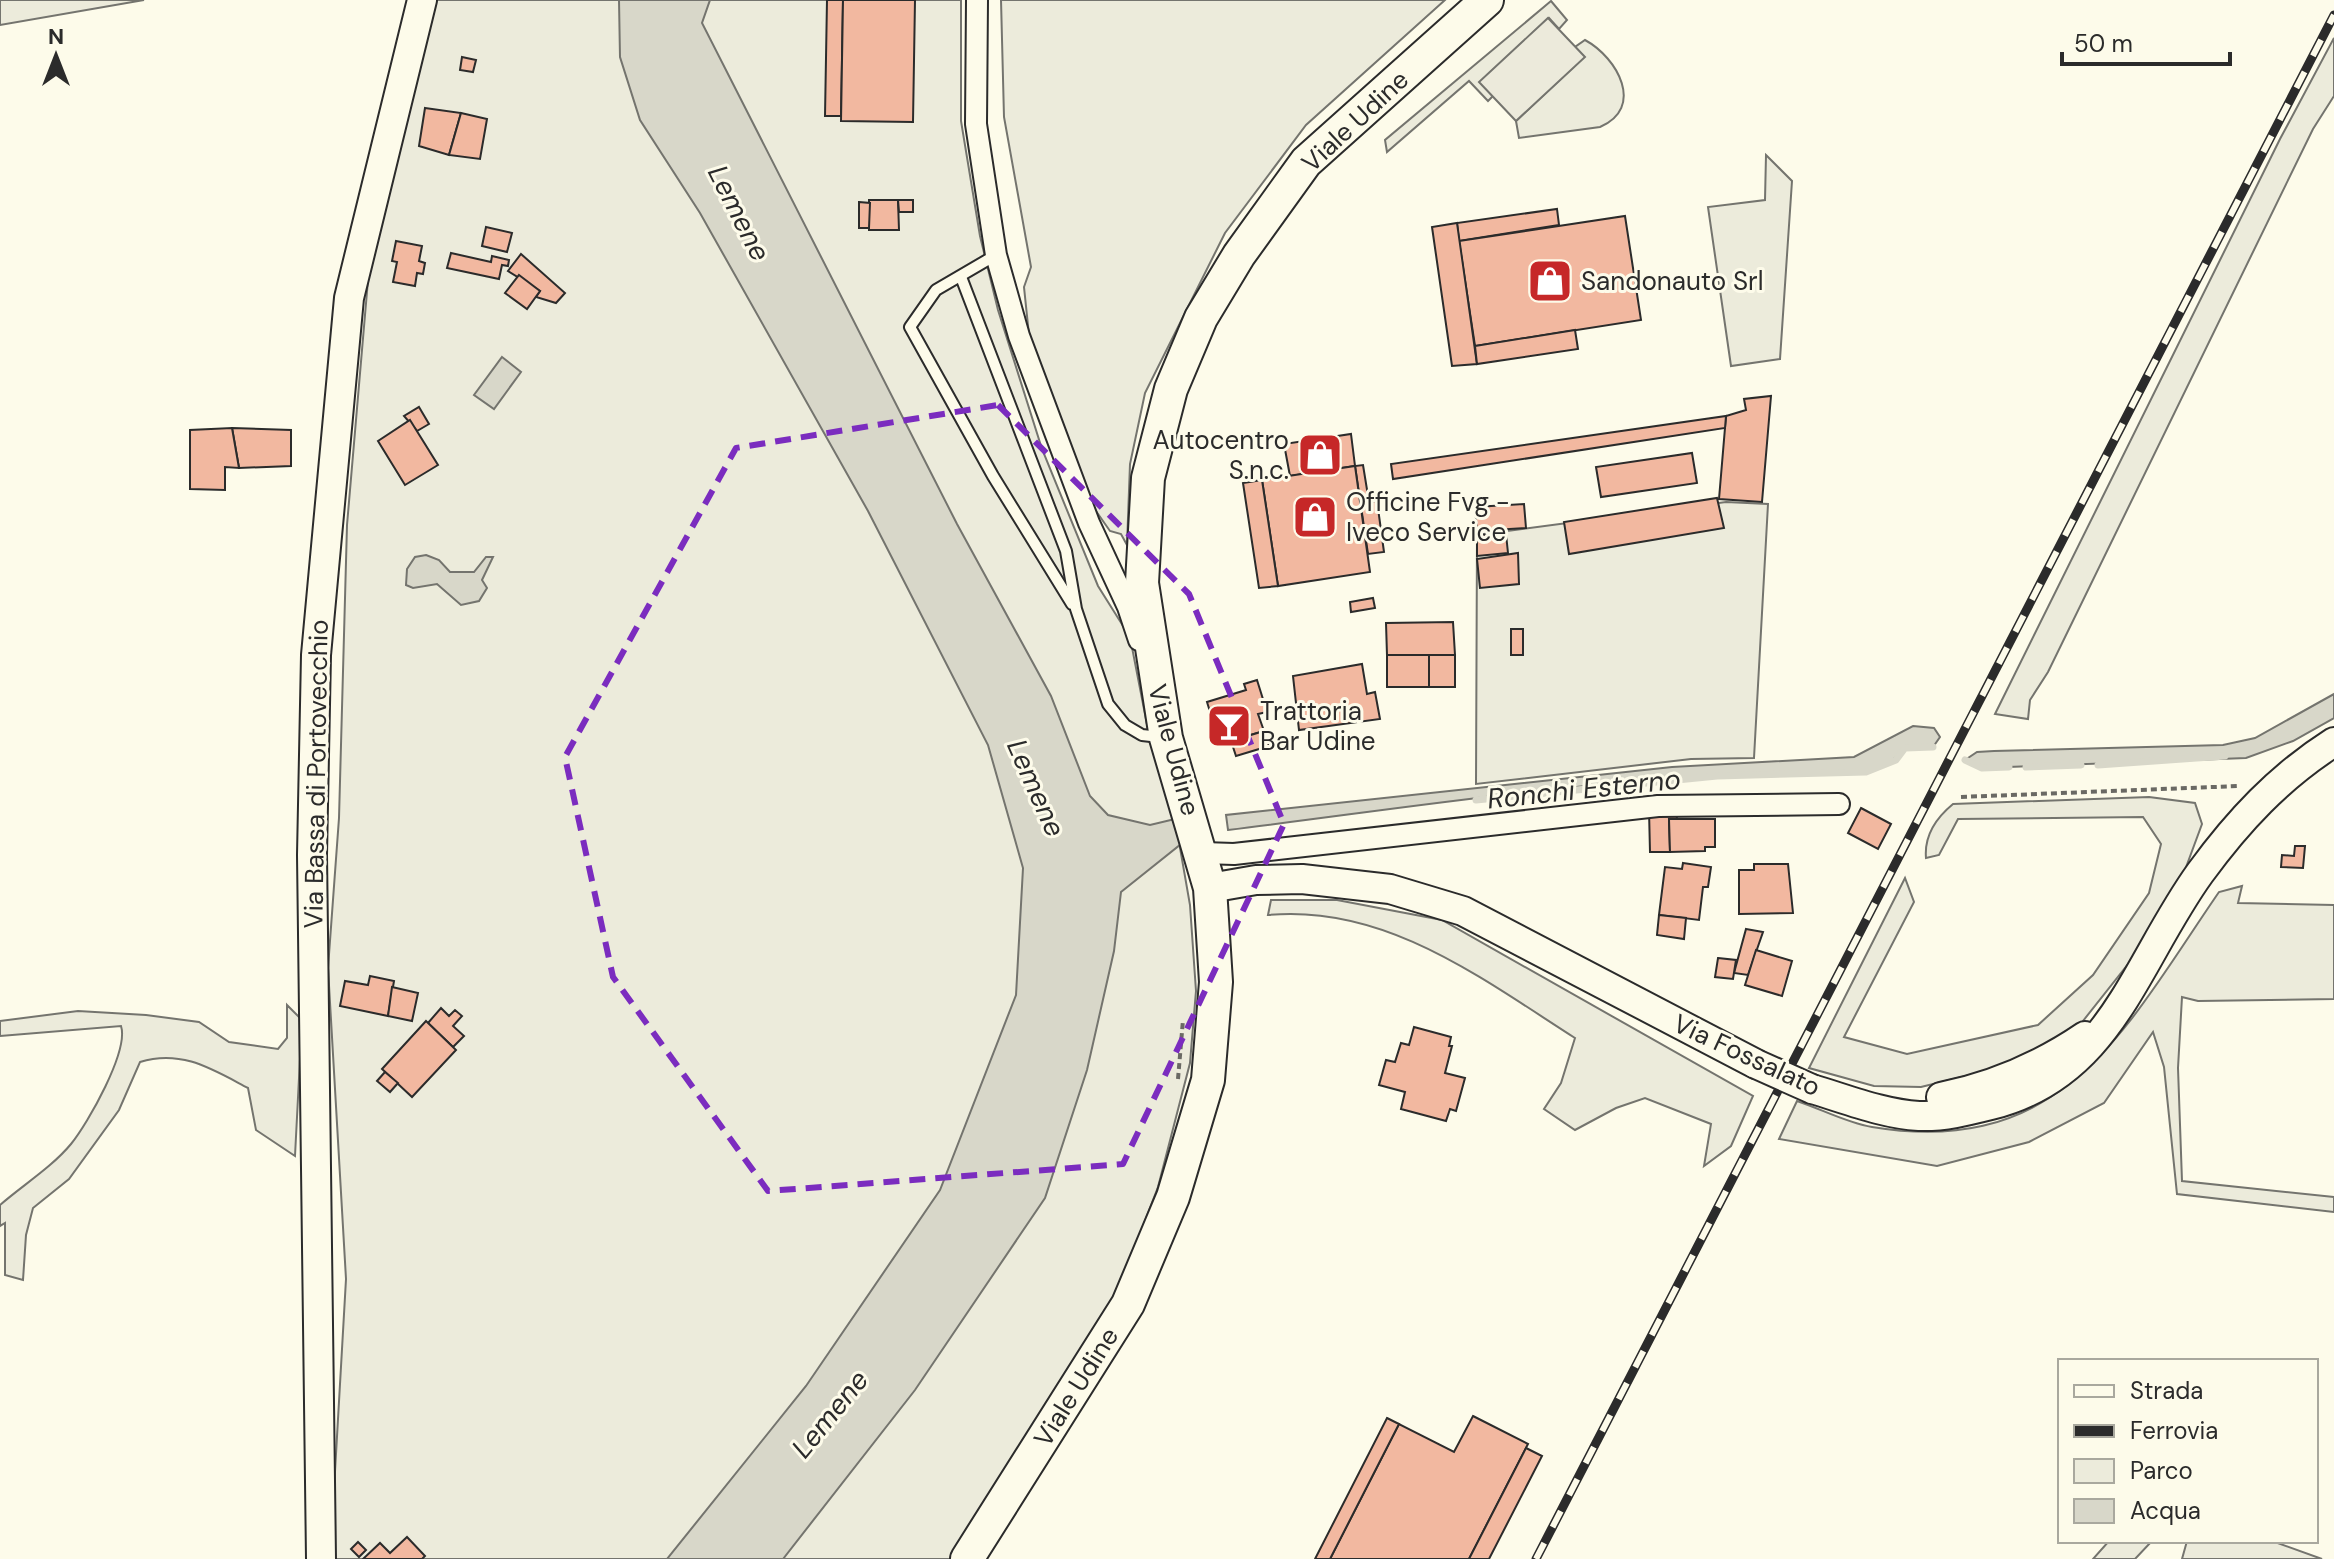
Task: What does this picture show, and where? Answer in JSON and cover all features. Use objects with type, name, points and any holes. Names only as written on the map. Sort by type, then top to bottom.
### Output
[{"type":"main road","name":"Viale Udine","points":[[967,1559],[1128,1304],[1173,1197],[1208,1080],[1216,982],[1210,888],[1203,853],[1166,738],[1142,583],[1148,478],[1171,389],[1201,318],[1239,255],[1306,162],[1487,0]]},
{"type":"street","name":"Via Bassa di Portovecchio","points":[[321,1559],[312,855],[316,655],[349,298],[422,0]]},
{"type":"street","points":[[977,0],[976,124],[996,255],[1019,336],[1089,523],[1128,607],[1157,693]]},
{"type":"street","name":"Via Fossalato","points":[[1210,888],[1256,880],[1302,879],[1390,889],[1463,911],[1756,1064],[1812,1089],[1917,1116],[1956,1114],[2004,1102],[2055,1080],[2089,1050],[2199,874],[2276,785],[2334,742]]},
{"type":"street","points":[[1203,853],[1234,854],[1658,806],[1839,804]]},
{"type":"lane","points":[[996,255],[936,290],[910,327],[993,476],[1076,609]]},
{"type":"lane","points":[[961,277],[1066,551],[1076,609],[1108,704],[1125,725],[1142,735],[1166,738]]},
{"type":"path","points":[[1961,797],[2276,785]]},
{"type":"path","points":[[1175,1091],[1185,1005]]},
{"type":"highlighted area","points":[[998,405],[1189,594],[1284,824],[1123,1164],[768,1191],[613,977],[565,757],[736,448]]},
{"type":"green space","points":[[0,0],[144,0],[0,25]]},
{"type":"green space","points":[[433,0],[961,0],[961,121],[980,236],[998,310],[1042,449],[1098,586],[1130,637],[1151,745],[1175,819],[1190,905],[1196,991],[1190,1063],[1158,1187],[1123,1278],[1104,1316],[954,1559],[330,1559],[346,1279],[328,968],[339,818],[347,525],[368,280]]},
{"type":"green space","points":[[1001,0],[1445,0],[1306,125],[1225,233],[1145,393],[1130,464],[1127,545],[1121,534],[1110,531],[1084,494],[1029,335],[1024,287],[1031,267],[1004,117]]},
{"type":"green space","points":[[1551,1],[1567,20],[1559,29],[1549,18],[1480,82],[1493,96],[1488,101],[1469,81],[1387,152],[1385,140]]},
{"type":"green space","points":[[2334,38],[2334,96],[2313,129],[2048,672],[2030,700],[2028,719],[1995,714],[2280,139]]},
{"type":"green space","points":[[1585,40],[1608,59],[1622,83],[1624,96],[1614,119],[1600,127],[1519,138],[1516,121],[1584,57],[1575,47]]},
{"type":"green space","points":[[1766,155],[1792,181],[1780,359],[1731,366],[1708,207],[1765,200]]},
{"type":"green space","points":[[1726,502],[1768,504],[1754,758],[1691,759],[1476,784],[1477,535]]},
{"type":"green space","points":[[2149,797],[2195,803],[2202,824],[2182,878],[2136,954],[2079,1026],[2002,1067],[1921,1087],[1874,1086],[1809,1068],[1905,878],[1914,902],[1844,1037],[1907,1054],[2038,1025],[2093,975],[2149,893],[2161,844],[2143,817],[1958,819],[1939,855],[1926,858],[1932,828],[1953,804]]},
{"type":"green space","points":[[2242,886],[2238,903],[2334,905],[2334,999],[2198,1001],[2182,997],[2178,1068],[2182,1181],[2334,1197],[2334,1212],[2177,1194],[2164,1067],[2153,1032],[2104,1103],[2029,1142],[1937,1166],[1779,1139],[1797,1101],[1872,1127],[1939,1132],[1995,1123],[2042,1102],[2083,1072],[2119,1034],[2153,990],[2219,892]]},
{"type":"green space","points":[[1271,900],[1337,900],[1442,920],[1753,1096],[1731,1146],[1704,1166],[1711,1124],[1645,1098],[1616,1108],[1575,1130],[1544,1109],[1561,1083],[1575,1038],[1504,992],[1430,950],[1392,933],[1352,921],[1311,915],[1268,915]]},
{"type":"green space","points":[[287,1005],[302,1020],[295,1156],[256,1130],[248,1088],[196,1063],[169,1058],[140,1062],[119,1110],[69,1179],[33,1208],[26,1235],[23,1280],[5,1275],[5,1223],[0,1226],[0,1205],[71,1144],[105,1086],[122,1037],[121,1026],[0,1036],[0,1021],[78,1011],[146,1015],[199,1022],[229,1042],[278,1049],[287,1038]]},
{"type":"green space","points":[[2107,1543],[2150,1543],[2135,1559],[2093,1559]]},
{"type":"green space","points":[[2186,1543],[2278,1543],[2322,1559],[2182,1559]]},
{"type":"shaded area","points":[[1548,18],[1585,57],[1516,121],[1479,82]]},
{"type":"water","name":"Lemene","points":[[619,0],[710,0],[702,23],[957,524],[1051,696],[1090,796],[1108,815],[1150,825],[1175,819],[1181,844],[1121,892],[1114,951],[1087,1070],[1045,1198],[915,1390],[783,1559],[667,1559],[806,1386],[940,1190],[1016,995],[1023,868],[988,745],[868,511],[700,213],[640,120],[620,57]]},
{"type":"water","points":[[502,357],[521,372],[494,409],[474,395]]},
{"type":"water","points":[[426,555],[439,560],[450,572],[474,572],[486,557],[493,557],[482,580],[487,588],[479,601],[461,605],[437,584],[413,588],[406,585],[407,569],[415,557]]},
{"type":"water","points":[[2334,694],[2334,718],[2293,741],[2246,758],[1982,768],[1965,760],[1977,752],[1994,751],[2223,745],[2255,738]]},
{"type":"water","points":[[1913,726],[1934,728],[1940,737],[1933,747],[1905,748],[1893,760],[1860,772],[1632,782],[1228,830],[1226,815],[1672,767],[1854,757]]},
{"type":"building","points":[[827,0],[843,0],[841,116],[825,116]]},
{"type":"building","points":[[843,0],[915,0],[913,122],[841,121]]},
{"type":"building","points":[[462,57],[476,60],[473,72],[460,70]]},
{"type":"building","points":[[425,108],[461,113],[449,155],[419,146]]},
{"type":"building","points":[[461,113],[487,119],[480,159],[449,155]]},
{"type":"building","points":[[869,200],[898,200],[899,230],[869,230]]},
{"type":"building","points":[[898,200],[913,200],[913,212],[899,212]]},
{"type":"building","points":[[859,202],[870,203],[869,228],[859,228]]},
{"type":"building","points":[[1557,209],[1559,225],[1459,241],[1457,223]]},
{"type":"building","name":"Sandonauto Srl","points":[[1625,216],[1641,320],[1475,346],[1459,241]]},
{"type":"building","points":[[1457,223],[1477,364],[1452,366],[1432,227]]},
{"type":"building","points":[[486,227],[512,233],[507,252],[482,246]]},
{"type":"building","points":[[396,241],[422,246],[419,261],[425,263],[423,274],[417,273],[415,286],[393,282],[397,262],[392,261]]},
{"type":"building","points":[[451,253],[491,262],[492,256],[509,260],[508,266],[502,265],[499,279],[447,268]]},
{"type":"building","points":[[521,254],[565,293],[556,303],[536,297],[540,291],[508,271]]},
{"type":"building","points":[[519,275],[540,291],[527,309],[505,293]]},
{"type":"building","points":[[1575,330],[1578,349],[1477,364],[1475,346]]},
{"type":"building","points":[[1771,396],[1762,502],[1719,499],[1726,416],[1746,410],[1744,399]]},
{"type":"building","points":[[419,407],[429,424],[417,431],[404,416]]},
{"type":"building","points":[[1726,416],[1725,428],[1393,479],[1391,464]]},
{"type":"building","points":[[410,420],[438,465],[405,485],[378,441]]},
{"type":"building","points":[[232,428],[291,430],[291,466],[239,468]]},
{"type":"building","points":[[232,428],[239,468],[225,467],[225,490],[190,489],[190,430]]},
{"type":"building","name":"Autocentro S.n.c.","points":[[1351,434],[1355,466],[1290,476],[1284,444]]},
{"type":"building","points":[[1692,453],[1697,483],[1601,497],[1596,467]]},
{"type":"building","points":[[1363,465],[1369,502],[1377,501],[1384,552],[1368,554],[1355,466]]},
{"type":"building","name":"Officine Fvg - Iveco Service","points":[[1355,466],[1370,572],[1278,586],[1262,480]]},
{"type":"building","points":[[1262,480],[1278,586],[1259,588],[1243,483]]},
{"type":"building","points":[[1717,498],[1724,528],[1569,554],[1564,522]]},
{"type":"building","points":[[1524,504],[1526,528],[1477,531],[1475,507]]},
{"type":"building","points":[[1506,534],[1508,553],[1477,556],[1477,535]]},
{"type":"building","points":[[1518,553],[1519,584],[1480,588],[1477,559]]},
{"type":"building","points":[[1373,598],[1375,608],[1351,612],[1350,602]]},
{"type":"building","points":[[1453,622],[1455,655],[1387,655],[1386,623]]},
{"type":"building","points":[[1511,629],[1523,629],[1523,655],[1511,655]]},
{"type":"building","points":[[1387,655],[1429,655],[1429,687],[1387,687]]},
{"type":"building","points":[[1429,655],[1455,655],[1455,687],[1429,687]]},
{"type":"building","points":[[1362,664],[1367,694],[1375,692],[1380,719],[1299,730],[1293,676]]},
{"type":"building","points":[[1257,680],[1267,712],[1258,714],[1264,731],[1220,744],[1207,702],[1246,690],[1244,684]]},
{"type":"building","points":[[1264,731],[1269,746],[1236,756],[1231,741]]},
{"type":"building","points":[[1861,808],[1891,824],[1878,849],[1848,833]]},
{"type":"building","points":[[1649,810],[1676,810],[1677,819],[1669,819],[1670,852],[1650,852]]},
{"type":"building","points":[[1669,819],[1715,819],[1715,847],[1705,847],[1705,851],[1670,852]]},
{"type":"building","points":[[2295,846],[2305,846],[2303,868],[2281,867],[2282,855],[2294,856]]},
{"type":"building","points":[[1683,863],[1711,867],[1708,887],[1703,887],[1699,920],[1659,915],[1665,867],[1682,869]]},
{"type":"building","points":[[1754,864],[1788,864],[1793,913],[1739,914],[1739,870],[1754,870]]},
{"type":"building","points":[[1659,915],[1686,918],[1684,939],[1657,935]]},
{"type":"building","points":[[1746,929],[1763,932],[1748,975],[1734,973]]},
{"type":"building","points":[[1756,950],[1792,961],[1782,996],[1745,985]]},
{"type":"building","points":[[1718,958],[1736,960],[1733,979],[1715,977]]},
{"type":"building","points":[[370,976],[394,981],[388,1016],[340,1006],[345,981],[368,985]]},
{"type":"building","points":[[392,987],[418,993],[412,1021],[388,1016]]},
{"type":"building","points":[[441,1008],[449,1016],[455,1010],[462,1016],[453,1026],[464,1036],[453,1047],[428,1023]]},
{"type":"building","points":[[426,1021],[456,1050],[412,1097],[382,1069]]},
{"type":"building","points":[[1414,1027],[1451,1037],[1449,1046],[1452,1046],[1445,1073],[1465,1078],[1456,1111],[1450,1109],[1446,1121],[1401,1109],[1405,1092],[1379,1085],[1386,1060],[1395,1062],[1401,1043],[1409,1045]]},
{"type":"building","points":[[385,1072],[398,1083],[390,1092],[377,1081]]},
{"type":"building","points":[[1473,1416],[1528,1444],[1469,1559],[1330,1559],[1399,1424],[1454,1452]]},
{"type":"building","points":[[1387,1418],[1399,1424],[1330,1559],[1315,1559]]},
{"type":"building","points":[[1526,1448],[1542,1456],[1489,1559],[1469,1559]]},
{"type":"building","points":[[407,1537],[425,1556],[422,1559],[363,1559],[380,1543],[390,1553]]},
{"type":"building","points":[[358,1542],[366,1550],[359,1557],[351,1549]]},
{"type":"waterway","name":"Ronchi Esterno","points":[[1476,800],[1717,776],[1866,772],[1896,760],[1905,748],[1933,747]]},
{"type":"waterway","name":"Ronchi Esterno","points":[[2098,765],[2225,756]]},
{"type":"waterway","name":"Ronchi Esterno","points":[[1965,760],[1982,768],[2009,767]]},
{"type":"waterway","name":"Ronchi Esterno","points":[[2026,767],[2081,765]]},
{"type":"railway","points":[[1536,1559],[2334,15]]},
{"type":"place","name":"Sandonauto Srl","points":[[1550,281]]},
{"type":"place","name":"Autocentro S.n.c.","points":[[1320,455]]},
{"type":"place","name":"Officine Fvg - Iveco Service","points":[[1315,517]]},
{"type":"place","name":"Trattoria Bar Udine","points":[[1229,726]]}]
